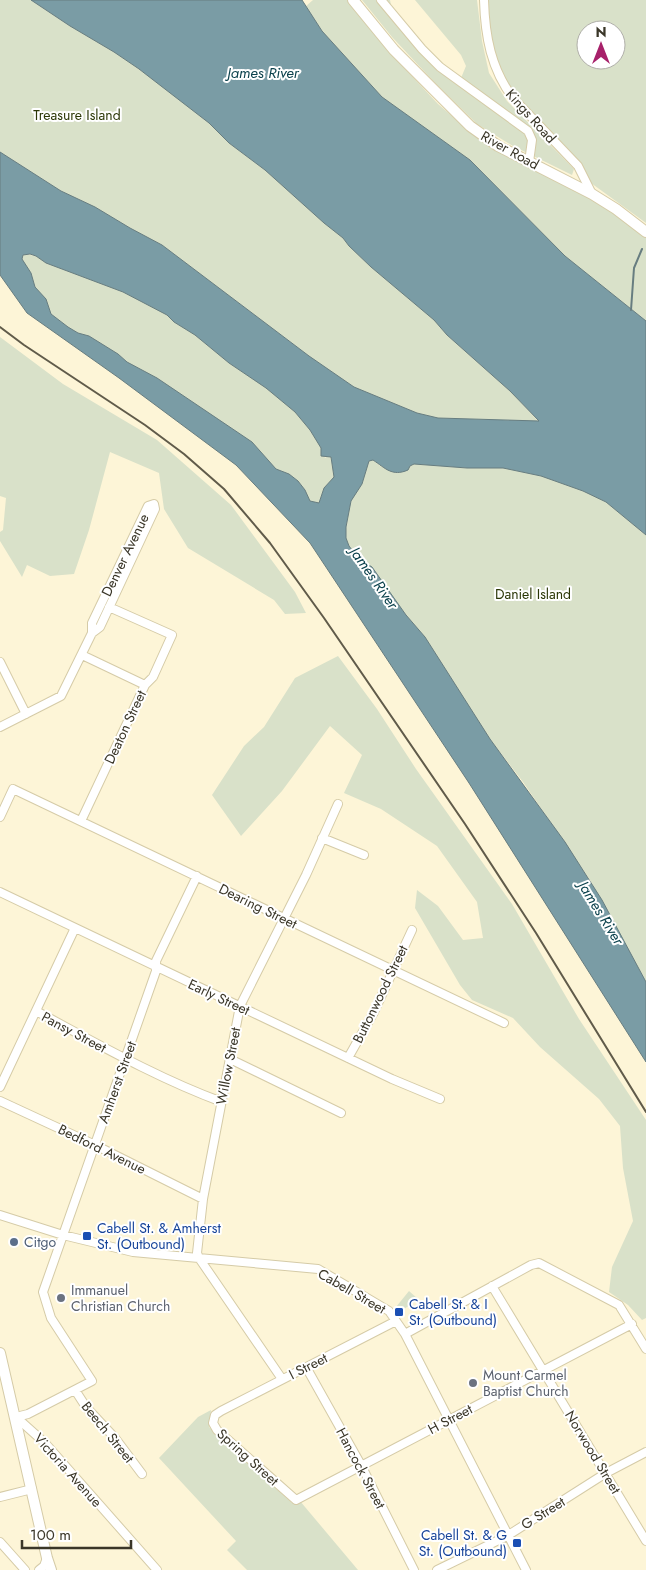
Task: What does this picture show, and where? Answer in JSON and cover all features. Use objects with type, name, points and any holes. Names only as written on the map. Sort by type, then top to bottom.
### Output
[{"type":"street","name":"River Road","points":[[353,0],[394,50],[470,126],[498,146],[592,194],[616,209],[646,232]]},
{"type":"street","points":[[382,0],[422,49],[440,67],[528,131],[532,140],[529,162]]},
{"type":"street","name":"Kings Road","points":[[484,0],[484,16],[489,48],[494,65],[505,87],[513,98],[578,166],[592,194]]},
{"type":"street","name":"Denver Avenue","points":[[0,727],[61,696],[92,633],[92,623],[148,506],[154,504],[155,509],[100,627],[92,633]]},
{"type":"street","name":"Deaton Street","points":[[81,821],[145,685],[153,676],[172,635],[109,607]]},
{"type":"street","points":[[82,655],[145,685]]},
{"type":"street","points":[[0,662],[26,714]]},
{"type":"street","name":"Dearing Street","points":[[0,817],[13,789],[504,1023]]},
{"type":"street","name":"Willow Street","points":[[199,1258],[197,1253],[203,1199],[240,1006],[338,804]]},
{"type":"street","points":[[322,838],[364,856]]},
{"type":"street","name":"Amherst Street","points":[[75,1390],[92,1381],[51,1318],[42,1292],[156,971],[156,961],[197,876]]},
{"type":"street","name":"Early Street","points":[[0,892],[392,1079],[440,1099]]},
{"type":"street","points":[[0,1087],[75,928]]},
{"type":"street","name":"Buttonwood Street","points":[[348,1058],[374,1012],[412,930]]},
{"type":"street","name":"Pansy Street","points":[[36,1011],[125,1059],[222,1102]]},
{"type":"street","points":[[230,1059],[341,1113]]},
{"type":"street","name":"Bedford Avenue","points":[[0,1101],[95,1145],[203,1199]]},
{"type":"street","name":"Cabell Street","points":[[0,1215],[63,1235],[133,1252],[318,1269],[379,1304],[389,1311],[405,1334],[526,1570]]},
{"type":"street","points":[[199,1258],[282,1379]]},
{"type":"street","points":[[405,1334],[531,1265],[539,1263],[619,1305],[646,1349]]},
{"type":"street","name":"Norwood Street","points":[[492,1286],[646,1542]]},
{"type":"street","name":"I Street","points":[[221,1411],[396,1321]]},
{"type":"street","name":"H Street","points":[[296,1500],[632,1324]]},
{"type":"street","points":[[0,1353],[51,1570]]},
{"type":"street","name":"Hancock Street","points":[[306,1367],[361,1465],[414,1570]]},
{"type":"street","points":[[16,1417],[28,1414],[75,1390]]},
{"type":"street","name":"Beech Street","points":[[75,1390],[142,1474]]},
{"type":"street","name":"Spring Street","points":[[221,1411],[215,1415],[213,1422],[217,1430],[296,1500]]},
{"type":"street","name":"Victoria Avenue","points":[[16,1417],[45,1443],[157,1570]]},
{"type":"street","name":"G Street","points":[[437,1570],[507,1536],[606,1473],[646,1452]]},
{"type":"street","points":[[0,1497],[32,1489]]},
{"type":"street","points":[[0,1542],[25,1570]]},
{"type":"street","points":[[39,1570],[44,1566],[47,1558]]},
{"type":"green space","name":"Treasure Island","points":[[0,0],[31,0],[114,52],[161,85],[209,123],[229,143],[265,170],[343,238],[371,267],[434,320],[447,335],[510,391],[539,422],[438,418],[417,413],[354,387],[309,356],[162,245],[95,207],[61,191],[0,152]]},
{"type":"green space","points":[[313,0],[347,0],[395,58],[438,104],[466,128],[610,210],[646,238],[646,321],[565,256],[470,160],[382,97],[322,31],[306,6]]},
{"type":"green space","points":[[362,0],[390,0],[391,5],[428,52],[461,78],[466,66],[461,55],[415,0],[477,0],[482,41],[489,73],[507,101],[574,169],[572,175],[513,146],[477,124],[392,37]]},
{"type":"green space","points":[[488,0],[646,0],[646,223],[591,183],[581,164],[515,96],[501,74],[492,47]]},
{"type":"green space","points":[[24,254],[36,256],[46,263],[123,292],[167,315],[229,363],[266,388],[295,412],[310,430],[325,458],[331,457],[334,477],[324,488],[319,503],[310,501],[298,481],[289,474],[276,469],[251,442],[157,378],[127,362],[118,354],[89,336],[78,333],[68,327],[51,314],[46,299],[35,287],[31,273],[22,259]]},
{"type":"green space","points":[[0,337],[63,384],[157,440],[231,505],[295,592],[306,613],[285,614],[274,600],[188,548],[164,509],[159,473],[110,452],[89,530],[74,574],[50,576],[27,565],[22,577],[0,541],[6,498],[0,496]]},
{"type":"green space","name":"Daniel Island","points":[[373,460],[391,472],[397,473],[403,472],[414,464],[467,468],[503,468],[541,476],[583,491],[606,502],[646,535],[646,982],[590,880],[523,782],[490,739],[425,637],[406,615],[372,567],[359,559],[349,546],[346,538],[346,527],[351,500],[362,484],[369,461]]},
{"type":"green space","points":[[338,656],[512,904],[579,1019],[646,1120],[646,1318],[642,1320],[628,1305],[609,1292],[612,1267],[633,1221],[623,1168],[620,1126],[599,1099],[540,1047],[513,1018],[472,1000],[460,985],[415,908],[417,890],[438,906],[463,940],[483,938],[477,902],[437,846],[381,809],[344,793],[362,755],[330,726],[282,791],[241,836],[212,795],[244,746],[264,727],[295,678]]},
{"type":"green space","points":[[409,1291],[418,1299],[400,1312],[396,1307]]},
{"type":"green space","points":[[211,1410],[209,1427],[292,1503],[300,1501],[358,1570],[247,1570],[227,1550],[236,1541],[159,1458],[198,1417]]},
{"type":"water","name":"James River","points":[[31,0],[302,0],[322,31],[382,97],[470,160],[565,256],[646,321],[646,535],[606,502],[583,491],[541,476],[503,468],[467,468],[414,464],[408,470],[397,473],[385,469],[373,460],[369,461],[362,484],[351,501],[346,538],[349,546],[359,559],[372,567],[406,615],[425,637],[490,739],[565,842],[602,900],[646,982],[646,1062],[469,783],[310,543],[236,465],[119,378],[27,313],[0,275],[0,152],[61,191],[95,207],[162,245],[309,356],[354,387],[417,413],[438,418],[539,421],[510,391],[447,335],[434,320],[371,267],[343,238],[265,170],[229,143],[209,123],[139,69]],"holes":[[[30,254],[46,263],[123,292],[167,315],[229,363],[266,388],[295,412],[310,430],[321,448],[321,456],[331,457],[334,477],[324,488],[319,503],[310,501],[298,481],[289,474],[276,469],[252,442],[157,378],[127,362],[118,354],[89,336],[78,333],[68,327],[51,314],[46,299],[35,287],[31,273],[22,259],[23,255]]]},
{"type":"waterway","points":[[631,310],[634,268],[642,249]]},
{"type":"railway","points":[[0,327],[145,425],[184,454],[224,489],[270,543],[324,618],[465,824],[536,933],[646,1112]]},
{"type":"place","name":"Cabell St. & Amherst St. (Outbound)","points":[[87,1236]]},
{"type":"place","name":"Citgo","points":[[14,1242]]},
{"type":"place","name":"Immanuel Christian Church","points":[[61,1298]]},
{"type":"place","name":"Cabell St. & I St. (Outbound)","points":[[399,1312]]},
{"type":"place","name":"Mount Carmel Baptist Church","points":[[473,1383]]},
{"type":"place","name":"Cabell St. & G St. (Outbound)","points":[[517,1543]]}]
